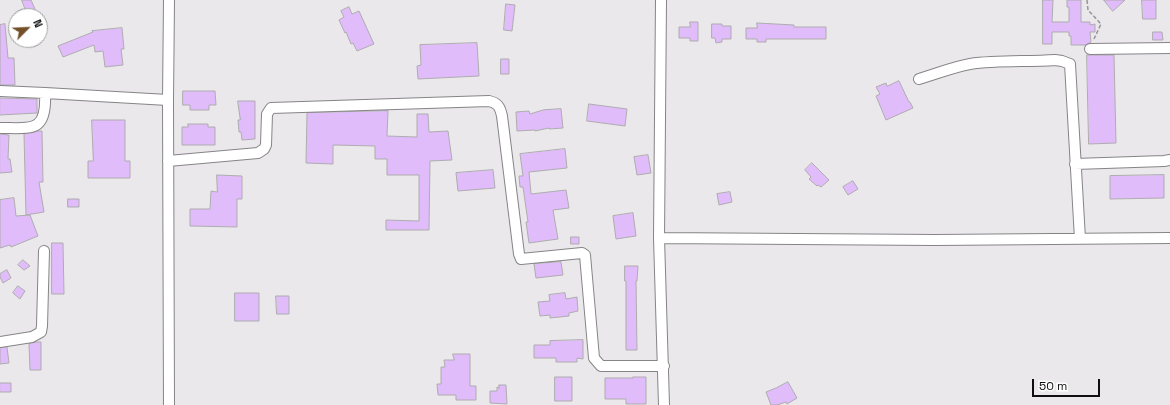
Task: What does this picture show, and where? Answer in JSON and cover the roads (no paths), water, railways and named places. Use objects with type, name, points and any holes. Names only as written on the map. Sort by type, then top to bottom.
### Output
[{"type":"street","points":[[169,0],[169,405]]},
{"type":"street","points":[[661,0],[659,238],[664,405]]},
{"type":"street","points":[[1090,48],[1170,48]]},
{"type":"street","points":[[919,79],[969,64],[1054,60],[1070,64],[1080,239]]},
{"type":"street","points":[[0,91],[168,100]]},
{"type":"street","points":[[0,128],[29,128],[37,126],[41,122],[45,107],[45,93]]},
{"type":"street","points":[[168,161],[258,153],[264,150],[266,145],[267,114],[271,108],[482,101],[495,102],[500,107],[502,116],[518,250],[521,259],[582,253],[585,255],[594,358],[601,366],[664,366]]},
{"type":"street","points":[[1075,164],[1170,160]]},
{"type":"street","points":[[659,238],[935,240],[1170,238]]},
{"type":"street","points":[[0,342],[32,337],[41,332],[44,251]]}]
